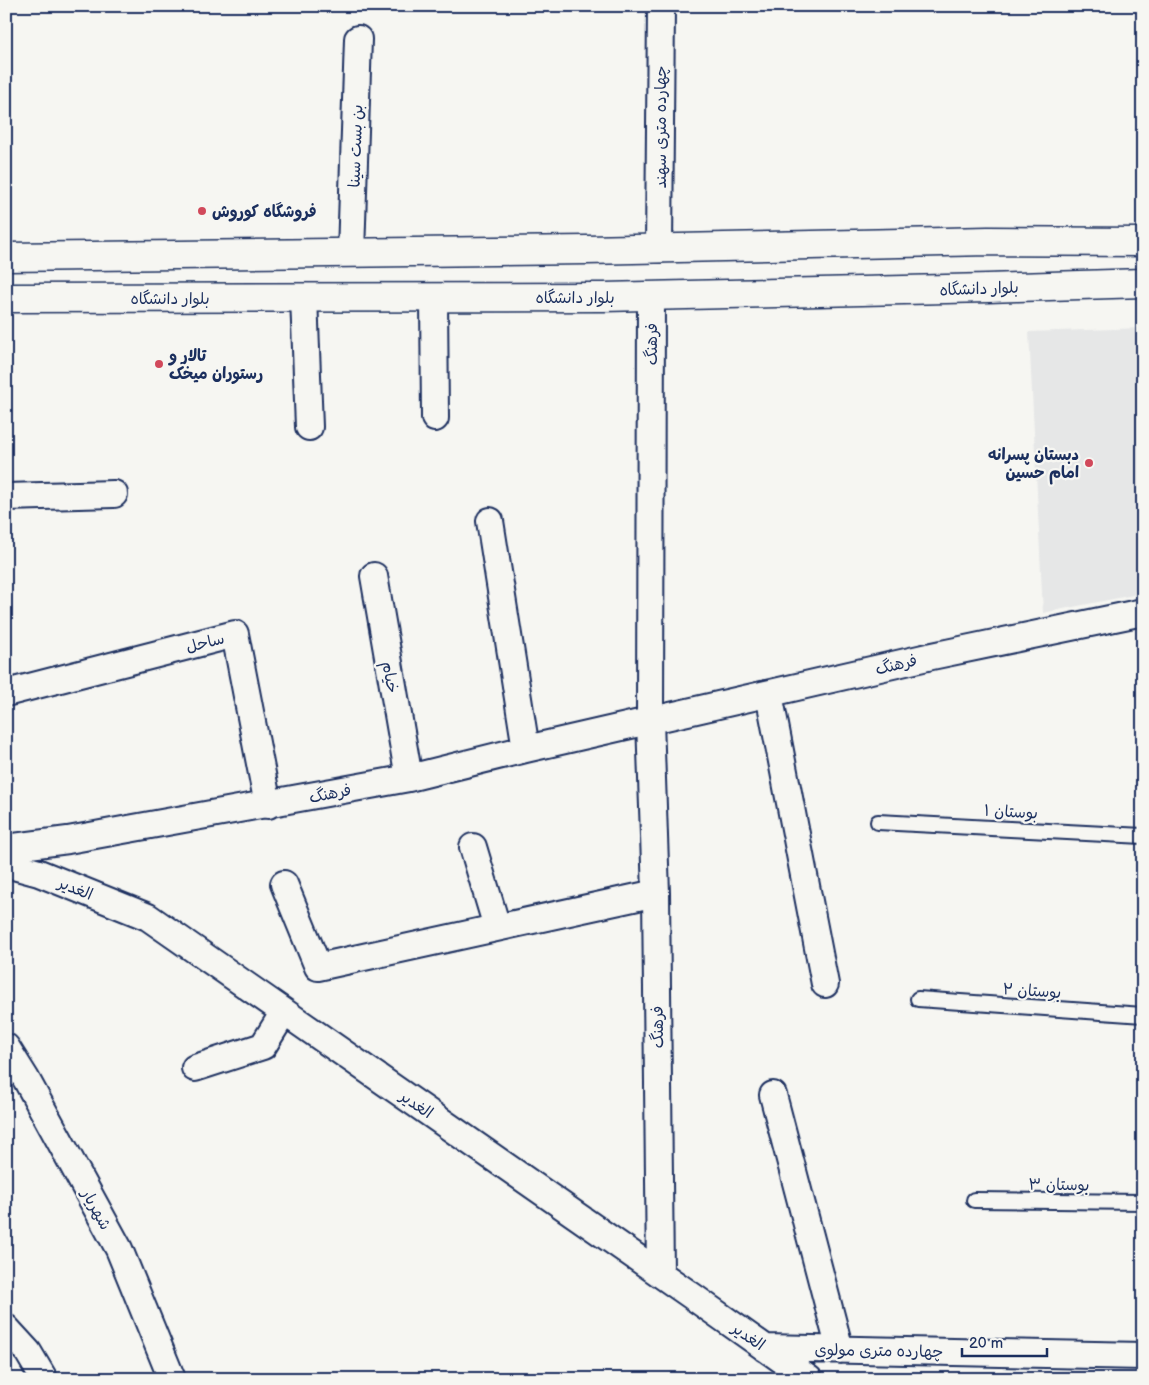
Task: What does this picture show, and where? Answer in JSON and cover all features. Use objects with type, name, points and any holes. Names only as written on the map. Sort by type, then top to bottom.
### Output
[{"type":"main road","points":[[6,257],[659,249],[988,241],[1143,242]]},
{"type":"main road","name":"بلوار دانشگاه","points":[[6,298],[651,296],[1143,283]]},
{"type":"street","name":"چهارده متری سهند","points":[[659,249],[661,6]]},
{"type":"street","name":"بن بست سینا","points":[[351,253],[358,39]]},
{"type":"street","name":"فرهنگ","points":[[651,296],[650,721],[656,892],[660,1274]]},
{"type":"street","points":[[304,297],[309,427]]},
{"type":"street","points":[[434,297],[435,418]]},
{"type":"street","points":[[6,497],[114,494]]},
{"type":"street","points":[[490,521],[526,749]]},
{"type":"street","name":"خیام","points":[[374,576],[409,778]]},
{"type":"street","name":"فرهنگ","points":[[6,848],[68,840],[409,778],[526,749],[932,656],[1142,614]]},
{"type":"street","name":"ساحل","points":[[6,693],[236,634],[268,805]]},
{"type":"street","points":[[769,694],[825,984]]},
{"type":"street","points":[[473,846],[498,927]]},
{"type":"street","name":"الغدیر","points":[[6,864],[39,872],[148,917],[809,1379]]},
{"type":"street","points":[[284,884],[318,966],[656,892]]},
{"type":"street","points":[[195,1068],[263,1046],[284,1012]]},
{"type":"street","name":"شهریار","points":[[6,1047],[26,1079],[119,1249],[172,1379]]},
{"type":"street","points":[[773,1095],[840,1350]]},
{"type":"street","points":[[6,1328],[28,1352],[44,1379]]},
{"type":"street","name":"چهارده متری مولوی","points":[[766,1348],[1143,1356]]},
{"type":"lane","name":"بوستان ۱","points":[[878,822],[1143,836]]},
{"type":"lane","name":"بوستان ۲","points":[[918,999],[1143,1015]]},
{"type":"lane","name":"بوستان ۳","points":[[974,1200],[1143,1202]]},
{"type":"shaded area","name":"دبستان پسرانه امام حسین","points":[[1143,328],[1143,593],[1043,613],[1029,332]]},
{"type":"place","name":"فروشگاه کوروش","points":[[202,211]]},
{"type":"place","name":"تالار و رستوران میخک","points":[[159,364]]},
{"type":"place","name":"دبستان پسرانه امام حسین","points":[[1089,463]]}]
